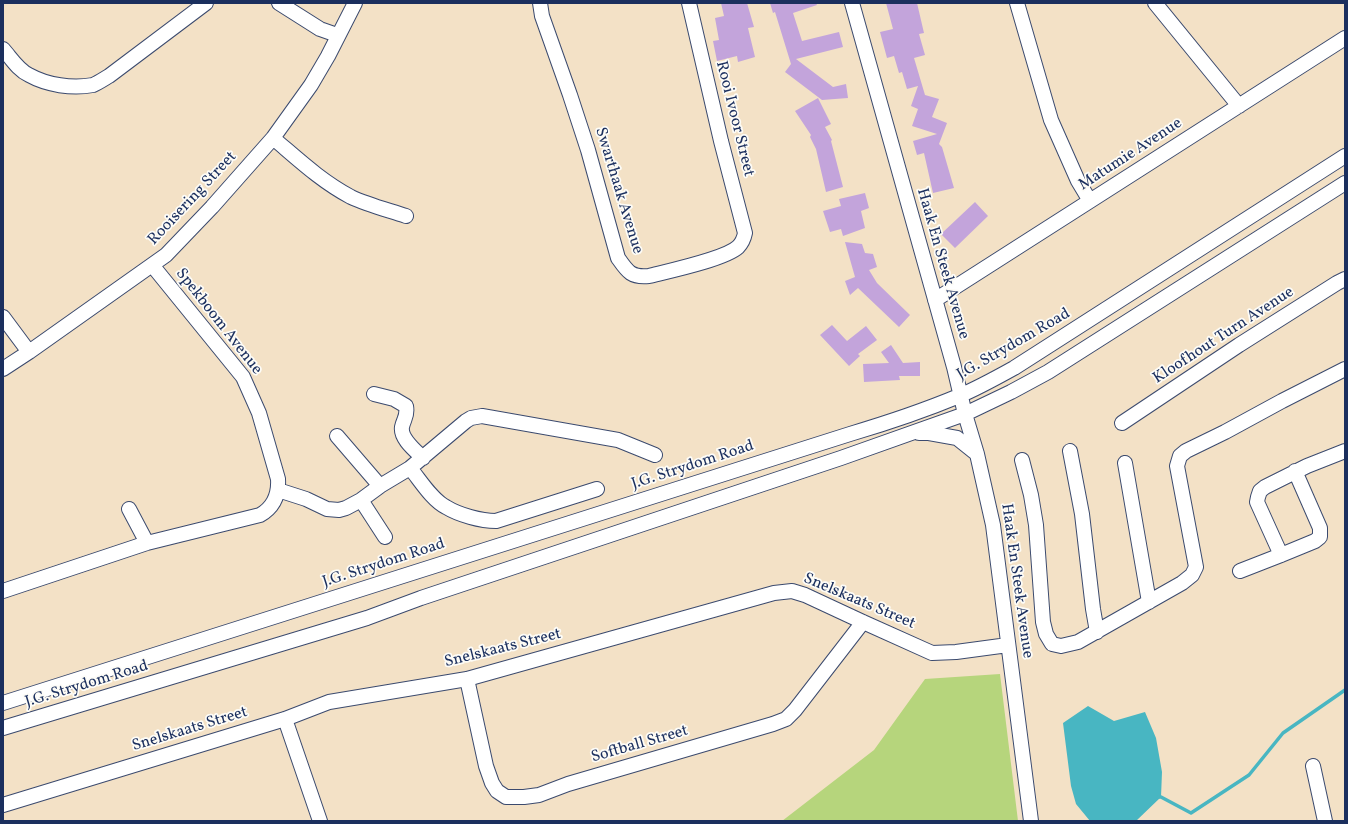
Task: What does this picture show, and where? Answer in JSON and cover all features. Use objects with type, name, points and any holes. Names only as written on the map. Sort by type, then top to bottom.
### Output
[{"type":"street","points":[[3,49],[20,69],[29,75],[66,87],[94,85],[109,76],[206,3]]},
{"type":"street","points":[[279,3],[320,29],[337,35]]},
{"type":"street","name":"Rooisering Street","points":[[3,369],[166,255],[185,236],[273,138],[311,85],[328,56],[337,35],[355,3]]},
{"type":"street","name":"Swarthaak Avenue","points":[[540,3],[542,16],[588,150],[618,258],[626,270],[642,277],[649,276],[718,257],[734,250],[741,242]]},
{"type":"street","name":"Rooi Ivoor Street","points":[[689,3],[744,233],[741,242]]},
{"type":"street","name":"Haak En Steek Avenue","points":[[852,3],[934,300],[956,374],[960,396],[977,454],[993,525],[1031,821]]},
{"type":"street","points":[[1017,3],[1051,120],[1078,181],[1090,201]]},
{"type":"street","points":[[1155,3],[1239,106]]},
{"type":"street","name":"Matumie Avenue","points":[[934,300],[1345,38]]},
{"type":"street","points":[[273,138],[317,177],[353,198],[406,216]]},
{"type":"street","name":"J.G. Strydom Road","points":[[3,703],[905,417],[960,396],[1014,368],[1345,156]]},
{"type":"street","name":"J.G. Strydom Road","points":[[3,728],[367,618],[421,598],[911,434],[965,414],[1048,372],[1345,183]]},
{"type":"street","name":"Spekboom Avenue","points":[[152,265],[243,377],[259,413],[278,479],[278,490]]},
{"type":"street","name":"Kloofhout Turn Avenue","points":[[1122,423],[1239,345],[1345,279]]},
{"type":"street","points":[[3,317],[29,352]]},
{"type":"street","points":[[1022,460],[1031,495],[1036,525],[1043,622],[1046,634],[1052,644],[1061,646],[1078,642],[1189,578],[1195,571],[1196,567],[1177,466],[1180,456],[1186,451],[1345,369]]},
{"type":"street","points":[[374,394],[394,399],[406,406],[407,415],[402,428],[403,436],[412,448],[423,458]]},
{"type":"street","points":[[3,591],[147,543],[260,515],[271,507],[278,490],[306,499],[327,509],[339,510],[361,500],[380,486],[410,468],[466,421],[477,416],[618,440],[655,455]]},
{"type":"street","points":[[911,434],[929,433],[952,437],[962,442],[977,454]]},
{"type":"street","points":[[337,436],[380,486]]},
{"type":"street","points":[[1070,451],[1081,502],[1092,609],[1097,632]]},
{"type":"street","points":[[1281,555],[1257,502],[1260,491],[1295,471],[1345,451]]},
{"type":"street","points":[[1125,463],[1149,602]]},
{"type":"street","points":[[410,468],[433,496],[445,507],[482,520],[496,521],[597,488]]},
{"type":"street","points":[[1240,571],[1315,541],[1320,537],[1321,533],[1295,471]]},
{"type":"street","points":[[361,500],[385,537]]},
{"type":"street","points":[[129,509],[147,543]]},
{"type":"street","name":"Snelskaats Street","points":[[3,805],[285,719],[329,702],[467,678],[774,593],[792,591],[805,595],[932,653],[956,652],[1008,645]]},
{"type":"street","name":"Softball Street","points":[[467,678],[486,766],[492,783],[497,791],[506,797],[539,795],[568,784],[786,719],[795,710],[863,622]]},
{"type":"street","points":[[285,719],[320,821]]},
{"type":"street","points":[[1313,766],[1325,821]]},
{"type":"green space","points":[[1000,674],[1018,821],[782,821],[874,750],[925,679]]},
{"type":"water","points":[[1088,706],[1114,721],[1145,712],[1156,738],[1162,772],[1161,797],[1136,821],[1090,821],[1076,804],[1071,786],[1063,723]]},
{"type":"building","points":[[721,3],[747,3],[754,27],[748,28],[755,57],[738,62],[737,56],[717,61],[713,41],[719,40],[715,18],[724,16]]},
{"type":"building","points":[[770,3],[816,3],[817,5],[793,13],[802,41],[839,32],[843,47],[796,59],[833,87],[846,84],[848,98],[822,100],[785,72],[791,64],[775,12],[773,13]]},
{"type":"building","points":[[886,3],[917,3],[924,33],[919,34],[925,55],[914,58],[925,95],[939,99],[932,117],[947,123],[939,144],[942,147],[954,188],[933,193],[924,153],[917,155],[913,141],[937,134],[912,126],[918,109],[911,106],[918,86],[907,89],[902,72],[899,73],[894,56],[887,58],[880,32],[893,29]]},
{"type":"building","points":[[818,98],[831,124],[825,127],[832,140],[831,141],[843,187],[826,192],[816,149],[810,137],[811,135],[795,111]]},
{"type":"building","points":[[865,193],[869,208],[861,211],[865,228],[843,236],[841,229],[830,232],[823,211],[841,206],[839,199]]},
{"type":"building","points":[[975,202],[988,216],[955,248],[941,234]]},
{"type":"building","points":[[845,242],[862,244],[865,253],[873,254],[877,267],[869,270],[877,283],[910,315],[899,327],[858,288],[850,295],[845,281],[855,277]]},
{"type":"building","points":[[832,325],[847,341],[866,326],[877,340],[858,354],[860,356],[849,366],[820,335]]},
{"type":"building","points":[[891,345],[903,363],[920,362],[920,376],[899,376],[900,380],[864,382],[863,364],[889,363],[881,352]]},
{"type":"waterway","points":[[1158,797],[1161,797],[1191,813],[1249,775],[1283,733],[1345,690]]}]
